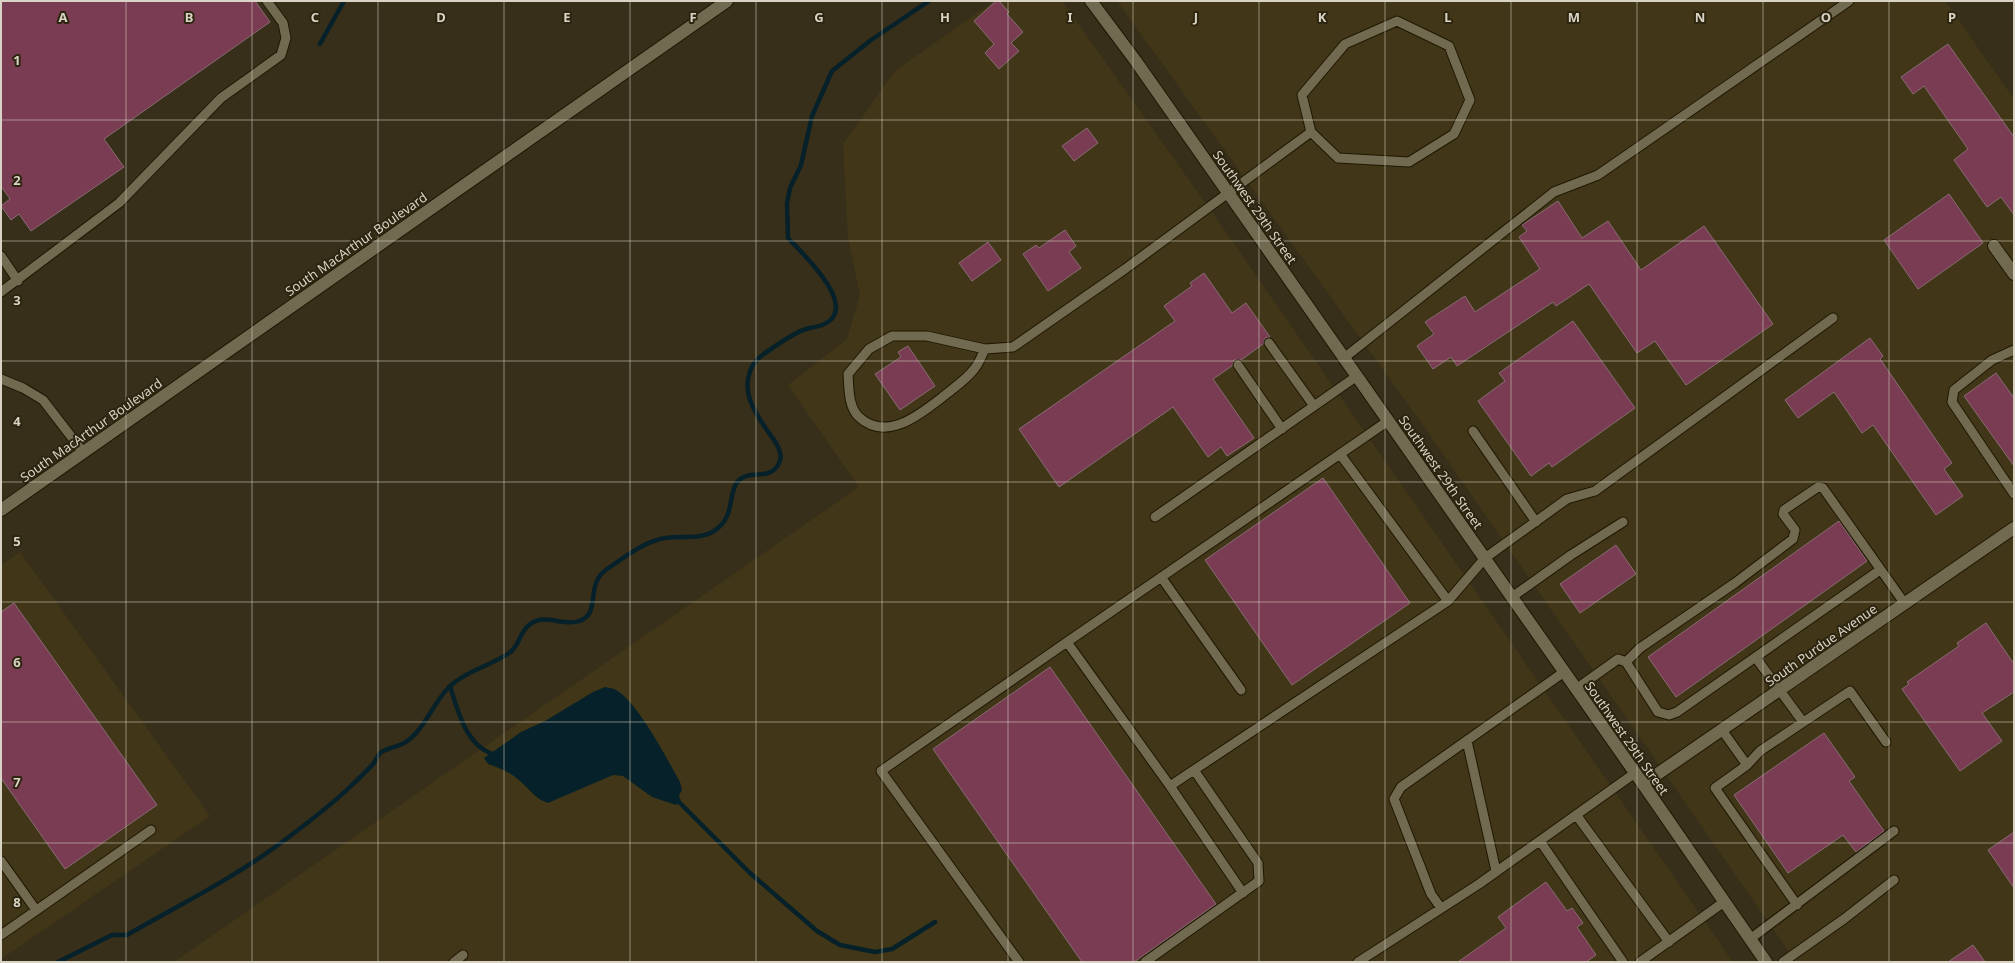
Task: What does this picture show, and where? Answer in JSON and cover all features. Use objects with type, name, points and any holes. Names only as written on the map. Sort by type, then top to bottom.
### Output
[{"type":"street","name":"South MacArthur Boulevard","points":[[1,510],[727,1]]},
{"type":"street","name":"Southwest 29th Street","points":[[1091,1],[1229,194],[1485,558],[1766,962]]},
{"type":"street","points":[[1994,246],[2014,274]]},
{"type":"street","name":"South Purdue Avenue","points":[[1643,784],[1905,604],[2013,532]]},
{"type":"lane","points":[[1,292],[18,281],[119,203],[221,98],[281,56],[286,38],[283,22],[267,1]]},
{"type":"lane","points":[[1344,358],[1554,192],[1598,175],[1849,1]]},
{"type":"lane","points":[[1397,22],[1449,46],[1470,100],[1454,134],[1409,162],[1338,158],[1311,132],[1302,95],[1345,44],[1397,22]]},
{"type":"lane","points":[[985,349],[975,368],[959,383],[920,414],[897,426],[875,427],[858,417],[851,402],[848,374],[869,349],[892,336],[927,336],[985,349],[1013,348],[1229,194],[1311,132]]},
{"type":"lane","points":[[1,256],[18,281]]},
{"type":"lane","points":[[1170,786],[1448,601],[1485,558],[1568,499],[1595,491],[1833,318]]},
{"type":"lane","points":[[1269,343],[1314,406]]},
{"type":"lane","points":[[2014,350],[1992,360],[1954,390],[1952,402],[2014,494]]},
{"type":"lane","points":[[1238,365],[1282,429]]},
{"type":"lane","points":[[1155,517],[1357,376]]},
{"type":"lane","points":[[1,379],[23,388],[43,400],[83,452]]},
{"type":"lane","points":[[1019,962],[881,771],[1388,421]]},
{"type":"lane","points":[[1473,431],[1536,522]]},
{"type":"lane","points":[[1340,454],[1448,601]]},
{"type":"lane","points":[[1626,662],[1640,648],[1735,583],[1793,539],[1795,530],[1783,514],[1784,510],[1818,487],[1824,488],[1905,604]]},
{"type":"lane","points":[[1512,597],[1571,555],[1623,522]]},
{"type":"lane","points":[[1576,689],[1618,659],[1626,662],[1658,712],[1669,715],[1756,658],[1880,570]]},
{"type":"lane","points":[[1161,577],[1241,690]]},
{"type":"lane","points":[[1067,642],[1170,786],[1243,892]]},
{"type":"lane","points":[[1756,658],[1803,722]]},
{"type":"lane","points":[[1441,908],[1431,894],[1394,799],[1402,787],[1564,672]]},
{"type":"lane","points":[[1797,905],[1715,788],[1747,765],[1760,751],[1850,691],[1886,742]]},
{"type":"lane","points":[[1722,730],[1747,765]]},
{"type":"lane","points":[[1467,741],[1496,871]]},
{"type":"lane","points":[[1145,962],[1259,882],[1258,863],[1194,770]]},
{"type":"lane","points":[[1358,962],[1577,816],[1635,773]]},
{"type":"lane","points":[[1577,816],[1669,942]]},
{"type":"lane","points":[[1,935],[150,830]]},
{"type":"lane","points":[[1750,939],[1894,831]]},
{"type":"lane","points":[[1540,841],[1623,962]]},
{"type":"lane","points":[[1,861],[36,910]]},
{"type":"lane","points":[[1783,962],[1844,919],[1894,880]]},
{"type":"lane","points":[[1640,962],[1724,902]]},
{"type":"lane","points":[[454,962],[464,955]]},
{"type":"shaded area","points":[[994,1],[1062,1],[1221,225],[1733,962],[174,962],[859,487],[788,385],[847,339],[860,295],[848,237],[843,144],[895,71]]},
{"type":"shaded area","points":[[1117,1],[1945,1],[2014,99],[2014,962],[1796,962],[1418,418]]},
{"type":"shaded area","points":[[20,552],[210,816],[1,959],[1,565]]},
{"type":"water","points":[[605,687],[614,689],[623,695],[632,704],[651,731],[680,782],[682,790],[679,795],[681,802],[676,805],[652,797],[623,776],[613,775],[548,803],[537,797],[510,773],[488,764],[484,758],[521,732],[545,721],[593,692]]},
{"type":"building","points":[[1,1],[255,1],[270,22],[104,139],[124,167],[31,231],[19,214],[11,220],[1,206],[10,199],[1,186]]},
{"type":"building","points":[[996,1],[999,1],[1009,12],[1007,14],[1023,32],[1011,43],[1019,51],[999,69],[985,53],[994,44],[974,21]]},
{"type":"building","points":[[1948,44],[2014,137],[2014,215],[2001,197],[1987,207],[1954,160],[1968,149],[1924,86],[1913,94],[1901,77]]},
{"type":"building","points":[[1087,128],[1098,143],[1074,161],[1062,146]]},
{"type":"building","points":[[1949,194],[1983,243],[1918,289],[1884,240]]},
{"type":"building","points":[[1558,201],[1582,238],[1608,221],[1641,270],[1704,226],[1773,324],[1686,385],[1655,341],[1637,353],[1589,284],[1556,306],[1553,302],[1457,366],[1451,357],[1433,369],[1417,346],[1434,334],[1425,322],[1465,296],[1475,312],[1540,269],[1519,237],[1527,231],[1522,225]]},
{"type":"building","points":[[1065,230],[1076,246],[1069,252],[1081,268],[1048,291],[1023,254],[1036,245],[1039,248]]},
{"type":"building","points":[[988,242],[1001,260],[972,281],[959,263]]},
{"type":"building","points":[[1204,273],[1232,313],[1246,303],[1270,337],[1265,338],[1263,344],[1241,360],[1234,360],[1232,366],[1213,379],[1254,438],[1227,456],[1221,447],[1208,457],[1173,407],[1059,487],[1019,429],[1175,321],[1164,306],[1192,286],[1190,283]]},
{"type":"building","points":[[1573,321],[1635,408],[1552,467],[1549,463],[1531,476],[1478,401],[1505,381],[1499,373]]},
{"type":"building","points":[[1870,338],[1883,356],[1880,359],[1952,463],[1944,469],[1963,496],[1936,515],[1873,425],[1862,433],[1834,392],[1798,418],[1785,400]]},
{"type":"building","points":[[908,346],[935,386],[900,410],[875,374],[901,357],[898,352]]},
{"type":"building","points":[[1996,373],[2014,398],[2014,466],[1964,396]]},
{"type":"building","points":[[1323,478],[1410,603],[1292,685],[1205,560]]},
{"type":"building","points":[[1839,521],[1867,561],[1676,697],[1648,657]]},
{"type":"building","points":[[1616,545],[1636,574],[1580,613],[1560,584]]},
{"type":"building","points":[[14,603],[157,805],[65,869],[1,778],[1,612]]},
{"type":"building","points":[[1986,623],[2014,664],[2014,692],[1982,713],[2002,741],[1960,771],[1902,689],[1909,684],[1907,682],[1959,646],[1957,643]]},
{"type":"building","points":[[1050,667],[1216,904],[1134,962],[1082,962],[933,749]]},
{"type":"building","points":[[1824,733],[1855,777],[1849,781],[1884,831],[1856,852],[1843,835],[1788,873],[1734,795]]},
{"type":"building","points":[[2014,832],[2014,888],[1988,850]]},
{"type":"building","points":[[1546,882],[1567,911],[1572,908],[1583,923],[1577,927],[1596,955],[1586,962],[1458,962],[1506,928],[1498,917]]},
{"type":"building","points":[[1973,945],[1985,962],[1948,962]]},
{"type":"waterway","points":[[320,44],[344,1]]},
{"type":"waterway","points":[[58,962],[112,935],[127,935],[206,891],[264,855],[345,792],[372,766],[380,753],[403,744],[413,737],[424,723],[443,693],[449,687],[470,673],[502,658],[509,653],[515,647],[523,632],[529,625],[535,621],[541,620],[573,622],[579,621],[586,617],[592,606],[596,583],[607,569],[651,542],[665,538],[697,537],[711,533],[718,528],[727,516],[733,491],[738,481],[747,476],[766,474],[775,469],[779,463],[781,455],[776,442],[752,406],[748,391],[750,370],[760,357],[788,338],[806,329],[825,324],[835,314],[836,303],[824,278],[788,238],[787,203],[790,188],[801,165],[812,116],[832,71],[871,40],[929,1]]},
{"type":"waterway","points":[[450,686],[460,717],[470,736],[485,751],[495,755]]},
{"type":"waterway","points":[[676,799],[750,873],[817,931],[840,945],[875,952],[892,949],[935,922]]}]
